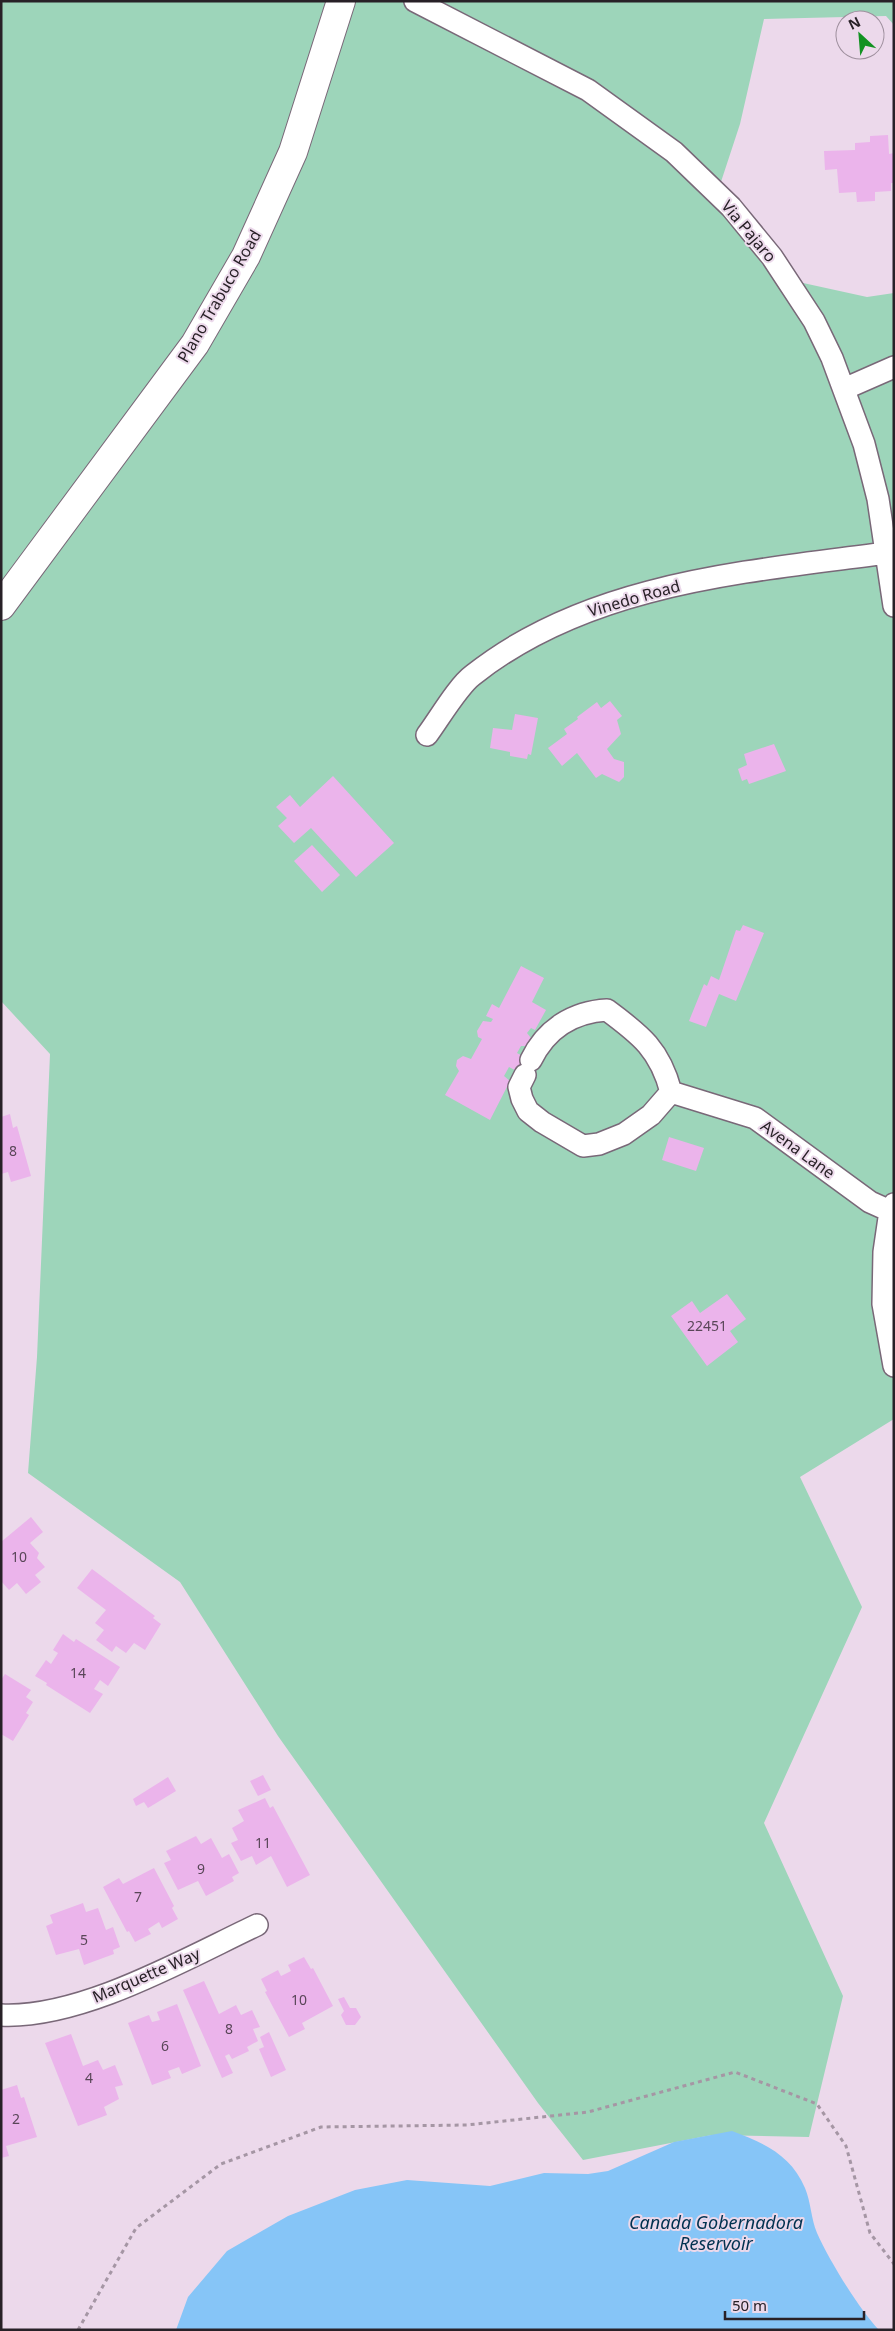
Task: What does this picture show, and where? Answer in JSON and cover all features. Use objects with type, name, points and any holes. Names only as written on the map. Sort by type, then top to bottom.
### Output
[{"type":"street","name":"Plano Trabuco Road","points":[[1,606],[194,344],[246,256],[293,152],[341,1]]},
{"type":"street","name":"Via Pajaro","points":[[415,1],[588,90],[674,152],[730,207],[772,257],[814,321],[832,358],[864,444],[878,499],[894,606]]},
{"type":"street","points":[[844,389],[894,367]]},
{"type":"street","name":"Vinedo Road","points":[[427,735],[471,676],[521,642],[592,608],[670,586],[758,570],[886,553]]},
{"type":"street","points":[[607,1010],[640,1034],[659,1059],[667,1074],[671,1092],[651,1115],[624,1134],[599,1144],[583,1146],[542,1122],[528,1111],[519,1087],[539,1044],[559,1024],[588,1011],[607,1010]]},
{"type":"street","name":"Avena Lane","points":[[671,1092],[755,1118],[870,1202],[892,1208]]},
{"type":"street","points":[[892,1208],[884,1252],[883,1304],[894,1366]]},
{"type":"street","name":"Marquette Way","points":[[1,2015],[14,2016],[62,2009],[114,1992],[257,1925]]},
{"type":"path","points":[[78,2330],[136,2228],[221,2164],[321,2127],[467,2125],[588,2112],[734,2072],[817,2104],[846,2146],[870,2233],[894,2264]]},
{"type":"green space","points":[[1,1],[894,1],[894,25],[885,16],[885,10],[835,10],[835,17],[764,19],[740,124],[716,197],[794,281],[867,297],[894,293],[894,1419],[800,1477],[862,1607],[764,1823],[843,1996],[809,2137],[712,2135],[583,2160],[538,2103],[278,1736],[180,1582],[28,1473],[37,1357],[50,1054],[1,1001]]},
{"type":"water","name":"Canada Gobernadora Reservoir","points":[[732,2131],[755,2140],[775,2152],[792,2167],[805,2188],[815,2228],[822,2244],[845,2284],[879,2330],[176,2330],[188,2297],[227,2251],[288,2216],[355,2190],[407,2180],[490,2186],[544,2173],[588,2174],[608,2171],[674,2142]]},
{"type":"building","points":[[888,135],[889,154],[894,153],[894,183],[891,183],[891,191],[875,192],[875,201],[857,202],[856,192],[839,193],[837,169],[825,170],[824,151],[855,150],[855,143],[870,142],[870,136]]},
{"type":"building","points":[[610,701],[622,716],[617,720],[621,734],[607,749],[614,759],[624,762],[624,777],[619,782],[602,774],[596,778],[577,753],[562,766],[548,748],[567,734],[564,729],[578,719],[577,717],[597,702],[601,708]]},
{"type":"building","points":[[515,714],[538,718],[531,755],[528,754],[527,759],[510,756],[510,752],[490,748],[493,728],[512,730]]},
{"type":"building","points":[[774,744],[786,771],[749,784],[747,779],[742,781],[738,769],[747,765],[744,754]]},
{"type":"building","points":[[333,776],[394,843],[356,877],[311,828],[294,843],[278,826],[287,818],[276,807],[290,795],[300,807]]},
{"type":"building","points":[[312,845],[340,875],[322,892],[294,861]]},
{"type":"building","points":[[743,925],[764,933],[736,1001],[719,994],[706,1027],[689,1021],[704,984],[707,986],[711,976],[719,980],[736,930],[740,931]]},
{"type":"building","points":[[521,966],[544,978],[532,1002],[546,1010],[535,1030],[531,1028],[527,1033],[531,1038],[526,1046],[521,1046],[517,1053],[539,1065],[532,1079],[509,1067],[504,1076],[510,1081],[490,1120],[445,1095],[459,1071],[456,1066],[457,1060],[463,1056],[471,1059],[482,1039],[478,1037],[477,1031],[483,1021],[491,1022],[493,1019],[486,1016],[492,1004],[499,1008]]},
{"type":"building","points":[[10,1114],[13,1128],[17,1126],[31,1176],[11,1182],[8,1172],[1,1174],[1,1117]]},
{"type":"building","points":[[669,1137],[704,1148],[696,1171],[662,1160]]},
{"type":"building","points":[[727,1294],[746,1319],[730,1331],[738,1342],[707,1366],[671,1316],[692,1301],[700,1313]]},
{"type":"building","points":[[31,1517],[43,1532],[30,1543],[39,1553],[37,1558],[45,1567],[35,1575],[41,1582],[26,1594],[17,1583],[9,1590],[1,1581],[1,1542]]},
{"type":"building","points":[[92,1569],[155,1616],[153,1618],[161,1624],[145,1650],[134,1643],[126,1653],[116,1646],[112,1652],[96,1640],[104,1630],[95,1623],[106,1610],[77,1588]]},
{"type":"building","points":[[63,1634],[74,1642],[76,1639],[120,1667],[108,1686],[100,1680],[94,1689],[103,1694],[90,1713],[35,1676],[46,1660],[51,1664],[58,1653],[53,1650]]},
{"type":"building","points":[[5,1674],[31,1690],[26,1697],[33,1702],[26,1713],[29,1715],[13,1741],[1,1734],[1,1680]]},
{"type":"building","points":[[263,1775],[271,1790],[258,1796],[250,1781]]},
{"type":"building","points":[[168,1777],[176,1791],[148,1808],[144,1802],[136,1806],[133,1799]]},
{"type":"building","points":[[265,1798],[270,1808],[273,1806],[310,1875],[287,1887],[271,1856],[256,1865],[252,1856],[241,1861],[231,1843],[238,1840],[232,1828],[244,1821],[238,1810]]},
{"type":"building","points":[[196,1836],[201,1844],[211,1838],[222,1858],[229,1854],[239,1873],[232,1877],[234,1881],[206,1896],[198,1881],[178,1890],[164,1863],[171,1860],[166,1851]]},
{"type":"building","points":[[154,1868],[174,1906],[172,1908],[178,1919],[162,1928],[159,1922],[148,1929],[151,1934],[135,1942],[129,1931],[127,1932],[103,1887],[119,1878],[123,1884]]},
{"type":"building","points":[[83,1903],[86,1912],[98,1908],[106,1930],[113,1927],[120,1947],[113,1950],[114,1954],[84,1965],[79,1949],[56,1955],[46,1926],[53,1923],[50,1915]]},
{"type":"building","points":[[304,1957],[311,1969],[313,1968],[333,2006],[302,2023],[305,2029],[289,2037],[265,1992],[267,1991],[261,1979],[278,1970],[281,1976],[291,1971],[288,1965]]},
{"type":"building","points":[[204,1981],[219,2014],[236,2005],[241,2015],[252,2010],[260,2027],[253,2029],[258,2041],[247,2047],[249,2051],[232,2059],[229,2054],[225,2056],[233,2073],[222,2078],[183,1990]]},
{"type":"building","points":[[344,1997],[350,2008],[356,2008],[361,2017],[355,2025],[346,2025],[341,2015],[344,2011],[338,1999]]},
{"type":"building","points":[[177,2004],[201,2066],[182,2074],[179,2067],[168,2071],[171,2078],[152,2085],[128,2023],[149,2015],[152,2022],[160,2020],[157,2012]]},
{"type":"building","points":[[269,2032],[286,2070],[271,2077],[259,2049],[264,2047],[260,2037]]},
{"type":"building","points":[[71,2034],[83,2066],[98,2060],[103,2070],[115,2065],[123,2085],[115,2087],[119,2099],[104,2107],[107,2115],[78,2126],[45,2043]]},
{"type":"building","points":[[17,2085],[21,2098],[24,2097],[37,2137],[6,2146],[9,2156],[1,2158],[1,2090]]}]
